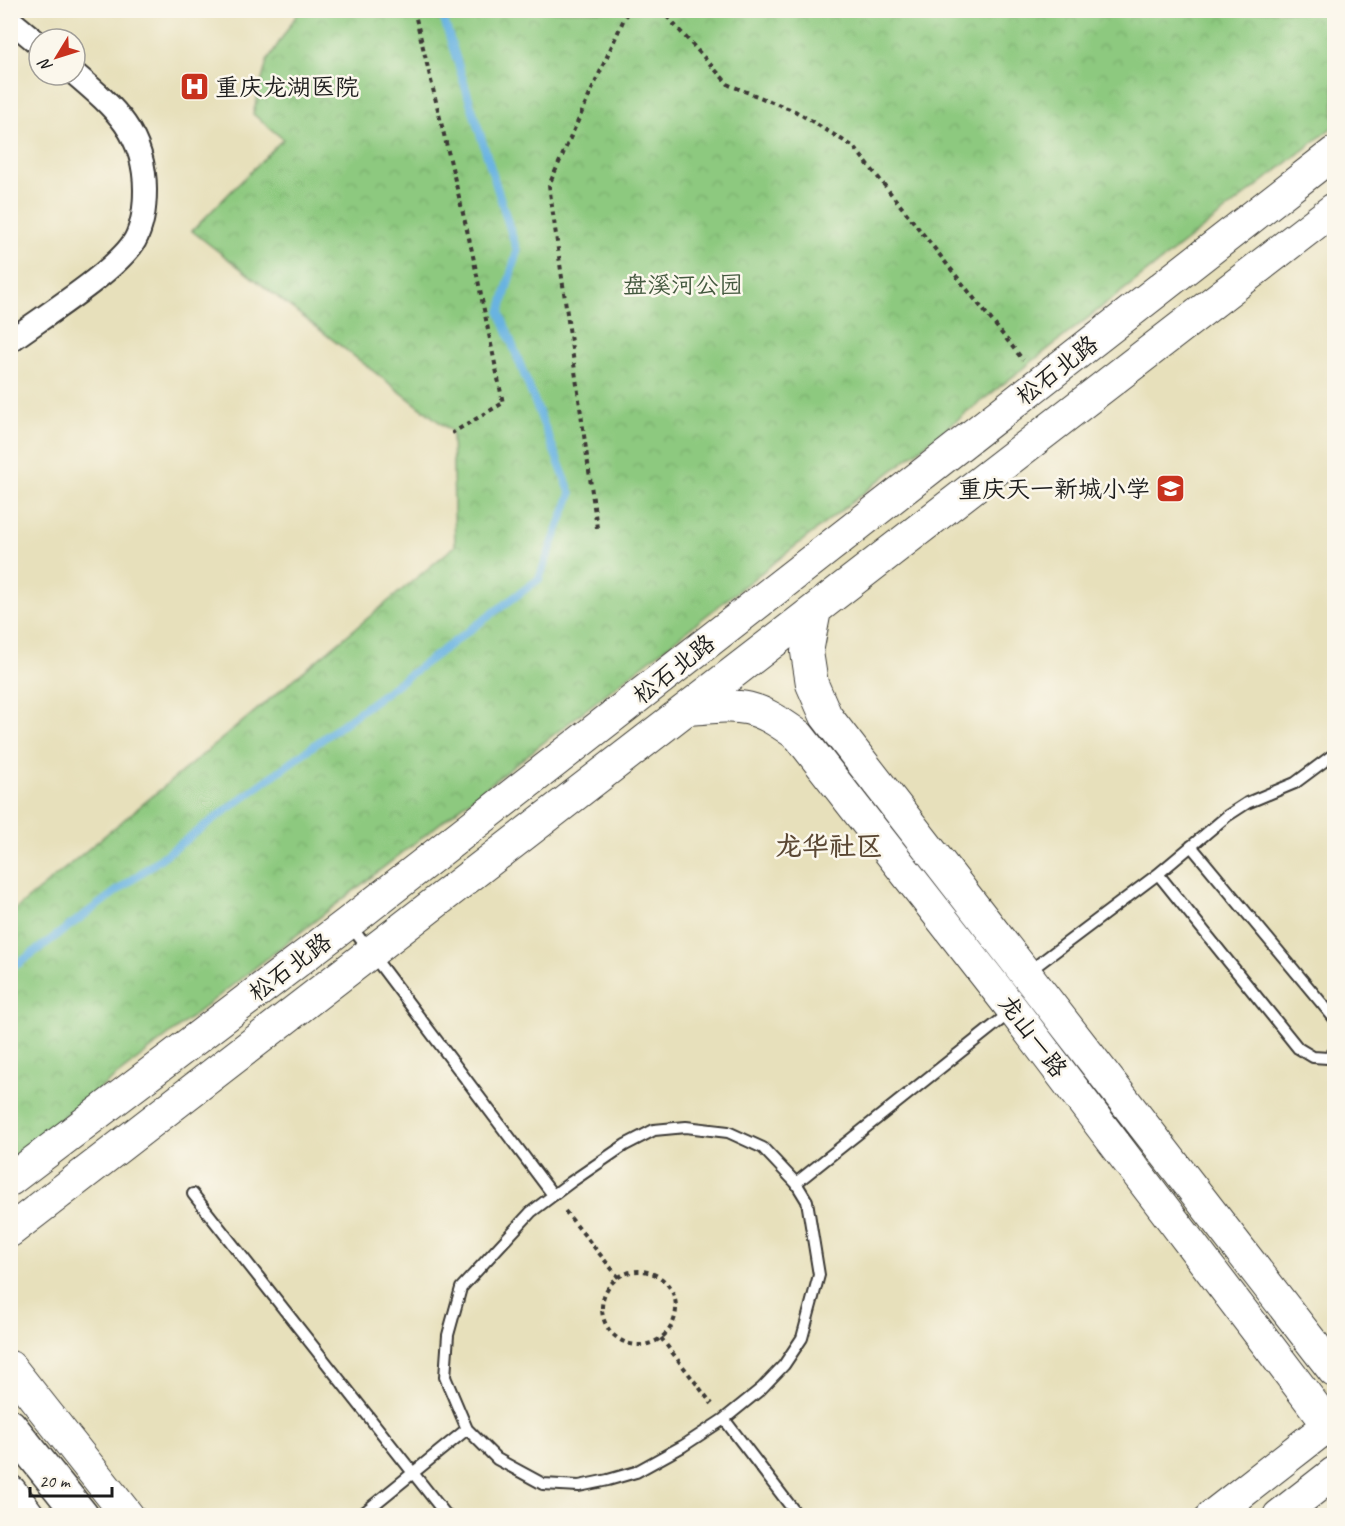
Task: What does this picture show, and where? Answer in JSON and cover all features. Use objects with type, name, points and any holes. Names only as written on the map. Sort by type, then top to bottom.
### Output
[{"type":"main road","name":"松石北路","points":[[10,1180],[348,923],[1335,153]]},
{"type":"main road","name":"松石北路","points":[[10,1231],[372,955],[1335,209]]},
{"type":"main road","name":"龙山一路","points":[[815,610],[807,652],[813,684],[826,716],[1335,1371]]},
{"type":"main road","name":"龙山一路","points":[[690,709],[736,705],[767,713],[799,736],[1333,1426]]},
{"type":"main road","points":[[10,1367],[128,1515]]},
{"type":"main road","points":[[10,1426],[82,1515]]},
{"type":"main road","points":[[1212,1515],[1333,1426]]},
{"type":"main road","points":[[1279,1515],[1335,1473]]},
{"type":"main road","points":[[10,1492],[28,1515]]},
{"type":"street","points":[[10,20],[27,34]]},
{"type":"street","points":[[10,341],[108,269],[135,240],[144,208],[145,171],[134,135],[109,103],[87,84]]},
{"type":"lane","points":[[1027,973],[1247,803],[1295,783],[1335,754]]},
{"type":"lane","points":[[1191,846],[1335,1018]]},
{"type":"lane","points":[[1158,874],[1298,1048],[1313,1057],[1328,1058],[1335,1052]]},
{"type":"lane","points":[[348,923],[553,1195]]},
{"type":"lane","points":[[796,1183],[1013,1010]]},
{"type":"lane","points":[[686,1127],[728,1132],[763,1148],[796,1183],[807,1201],[819,1275],[801,1338],[784,1365],[724,1419],[636,1472],[579,1486],[543,1484],[497,1459],[467,1429],[445,1377],[448,1335],[461,1288],[531,1212],[553,1195],[625,1145],[654,1130],[686,1127]]},
{"type":"lane","points":[[194,1194],[447,1515]]},
{"type":"lane","points":[[724,1419],[798,1515]]},
{"type":"lane","points":[[360,1515],[467,1429]]},
{"type":"path","points":[[414,10],[472,251],[503,403],[452,432]]},
{"type":"path","points":[[597,528],[549,185],[628,10]]},
{"type":"path","points":[[661,10],[729,85],[795,111],[854,147],[1041,382]]},
{"type":"path","points":[[553,1195],[619,1278]]},
{"type":"path","points":[[636,1272],[648,1272],[660,1278],[669,1287],[675,1298],[676,1311],[673,1323],[661,1338],[644,1345],[631,1344],[619,1339],[610,1330],[604,1319],[603,1306],[606,1293],[619,1278],[636,1272]]},
{"type":"path","points":[[661,1338],[724,1419]]},
{"type":"green space","name":"盘溪河公园","points":[[297,11],[1334,11],[1334,126],[11,1158],[11,913],[455,546],[452,432],[192,231],[283,139],[253,114],[267,61],[298,13]]},
{"type":"waterway","points":[[10,962],[18,964],[539,579],[571,494],[500,313],[517,251],[441,10]]},
{"type":"place","name":"重庆龙湖医院","points":[[194,87]]},
{"type":"place","name":"重庆天一新城小学","points":[[1171,489]]},
{"type":"district","name":"龙华社区","points":[[829,846]]}]
